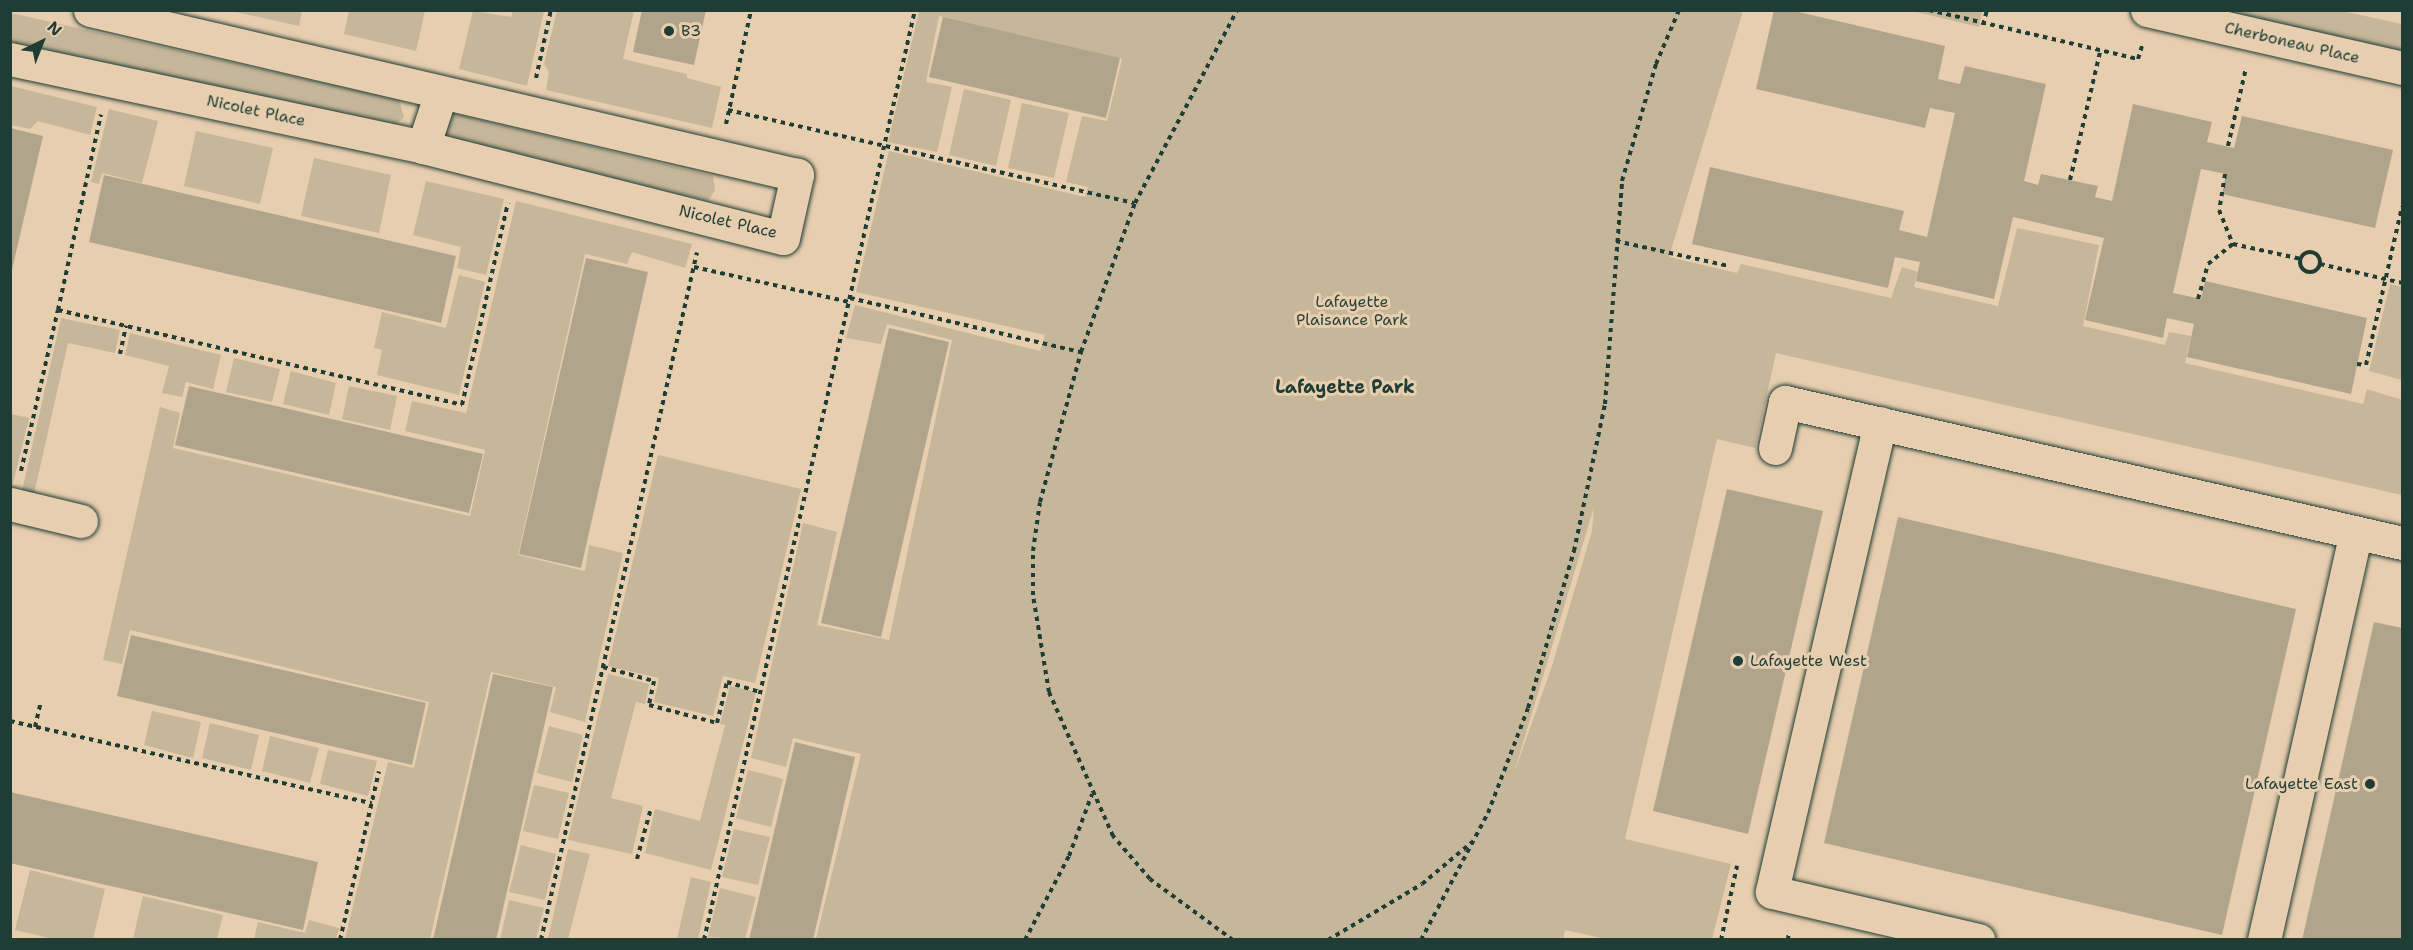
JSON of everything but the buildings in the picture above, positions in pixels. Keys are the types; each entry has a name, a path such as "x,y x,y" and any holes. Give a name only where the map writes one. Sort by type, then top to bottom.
{"street":[{"name":"Nicolet Place","path":"10,59 423,147 783,238 796,175 90,10"},
{"name":"Cherboneau Place","path":"2145,26 2403,68"},
{"path":"423,147 441,93"},
{"path":"1775,448 1785,402 2403,543"},
{"path":"1880,423 1773,892 1979,939"},
{"path":"12,504 81,521"},
{"path":"2264,939 2356,533"}],"path":[{"path":"535,83 551,10"},
{"path":"725,128 751,10"},
{"path":"704,939 915,10"},
{"path":"1233,939 1150,879 1113,836 1092,794 1049,692 1032,595 1033,551 1040,502 1081,352 1135,203 1237,10"},
{"path":"1421,939 1488,813 1528,708 1594,466 1614,328 1616,241 1631,144 1656,64 1679,10"},
{"path":"1929,10 1983,25 2138,59 2145,26"},
{"path":"1983,25 1987,10"},
{"path":"2070,180 2100,52"},
{"path":"2228,146 2249,56"},
{"path":"12,504 104,103"},
{"path":"729,111 1135,203"},
{"path":"2225,174 2219,210 2233,244"},
{"path":"58,310 462,405 510,197"},
{"path":"2357,364 2366,365 2403,207"},
{"path":"1616,241 1729,266"},
{"path":"2233,244 2301,259"},
{"path":"2198,299 2208,264 2233,244"},
{"path":"541,939 698,249"},
{"path":"2320,264 2314,252 2304,254 2301,259 2303,268 2308,272 2320,264 2403,283"},
{"path":"694,267 1081,352"},
{"path":"120,354 126,326"},
{"path":"603,667 654,681 649,705 717,723 727,682 760,692"},
{"path":"35,727 41,702"},
{"path":"10,721 372,803"},
{"path":"340,939 379,771"},
{"path":"1025,939 1069,856 1092,794"},
{"path":"637,859 651,808"},
{"path":"1328,939 1422,884 1474,839"},
{"path":"1729,939 1721,939 1737,866"},
{"path":"1186,939 1227,939"}],"green space":[{"path":"302,10 299,26 231,11"},
{"path":"349,11 425,11 416,51 344,34"},
{"path":"473,11 511,17 513,11 544,11 527,86 459,69"},
{"path":"557,11 634,11 623,59 687,74 687,78 721,87 712,128 546,90 549,72 544,64"},
{"name":"Lafayette Plaisance Park","path":"919,11 1743,11 1669,257 1737,273 1741,264 1891,298 1902,267 1918,272 1914,287 1998,306 2017,228 2099,245 2083,326 2165,345 2169,332 2191,336 2185,363 2363,404 2367,389 2402,400 2402,495 1776,353 1755,448 1717,439 1625,839 1731,864 1712,939 1606,939 1565,930 1563,940 816,939 861,754 793,738 786,767 751,758 803,523 837,532 817,625 889,640 952,340 887,324 881,344 846,338 855,305 1040,351 1045,335 856,292 889,151 1085,197 1088,187 1066,182 1082,116 1107,121 1122,59 939,16 926,82 952,87 937,152 888,142","holes":["1594,507 1592,531 1552,666 1513,776"]},
{"path":"1912,11 1982,11 1979,27"},
{"path":"2222,11 2342,11 2402,24 2402,51"},
{"path":"11,13 399,100 404,117 392,129 11,42"},
{"path":"11,86 97,107 90,135 38,121 30,129 11,125"},
{"path":"964,89 1011,100 996,166 949,155"},
{"path":"1022,103 1069,113 1054,178 1008,168"},
{"path":"109,109 158,121 142,183 102,173 99,184 91,182"},
{"path":"453,113 713,176 715,190 708,201 449,141 442,133"},
{"path":"196,131 273,148 260,204 184,186"},
{"path":"314,158 391,175 379,233 301,216"},
{"path":"426,181 504,199 486,275 457,268 461,247 413,235"},
{"path":"516,201 692,244 685,268 632,252 627,264 585,254 518,555 585,571 589,545 623,553 585,722 550,712 556,687 491,672 430,939 345,939 388,762 414,768 429,702 130,630 122,664 103,660 160,407 180,413 173,448 470,516 485,450 405,431 412,401 466,413"},
{"path":"459,275 485,282 459,395 377,375 382,350 374,348 382,312 446,328"},
{"path":"2390,284 2402,287 2402,380 2369,371"},
{"path":"61,318 120,330 115,353 68,343 34,494 22,491"},
{"path":"130,333 221,355 213,389 186,382 182,397 162,393 169,366 125,355"},
{"path":"234,358 280,369 272,402 226,392"},
{"path":"291,371 336,383 329,415 283,404"},
{"path":"349,386 397,396 390,430 342,419"},
{"path":"11,414 29,418 12,488 10,488"},
{"path":"658,455 801,489 755,683 723,676 713,716 654,702 659,678 608,666"},
{"path":"608,674 649,684 645,704 636,702 611,798 643,806 632,854 568,840"},
{"path":"730,686 756,692 711,870 645,853 655,809 700,821 725,725 720,724"},
{"path":"152,711 201,722 193,758 144,745"},
{"path":"210,723 259,735 251,770 202,758"},
{"path":"549,726 583,735 572,782 537,773"},
{"path":"270,736 319,748 310,783 262,771"},
{"path":"328,750 377,761 368,796 320,784"},
{"path":"748,770 783,779 771,827 736,818"},
{"path":"534,785 569,793 558,839 523,831"},
{"path":"734,829 770,837 758,885 722,877"},
{"path":"521,845 556,854 545,900 509,892"},
{"path":"568,849 590,854 568,939 548,939"},
{"path":"30,870 105,889 93,939 53,939 15,930"},
{"path":"691,877 711,882 698,939 677,939"},
{"path":"720,888 756,897 745,939 708,937"},
{"path":"143,896 223,915 217,939 133,939"},
{"path":"509,900 544,908 536,939 500,939"},
{"path":"309,920 339,928 336,939 254,939 258,922 305,933"}],"place":[{"name":"B3","path":"669,31"},
{"name":"Lafayette West","path":"1738,661"},
{"name":"Lafayette East","path":"2370,784"}],"district":[{"name":"Lafayette Park","path":"1345,387"}]}
